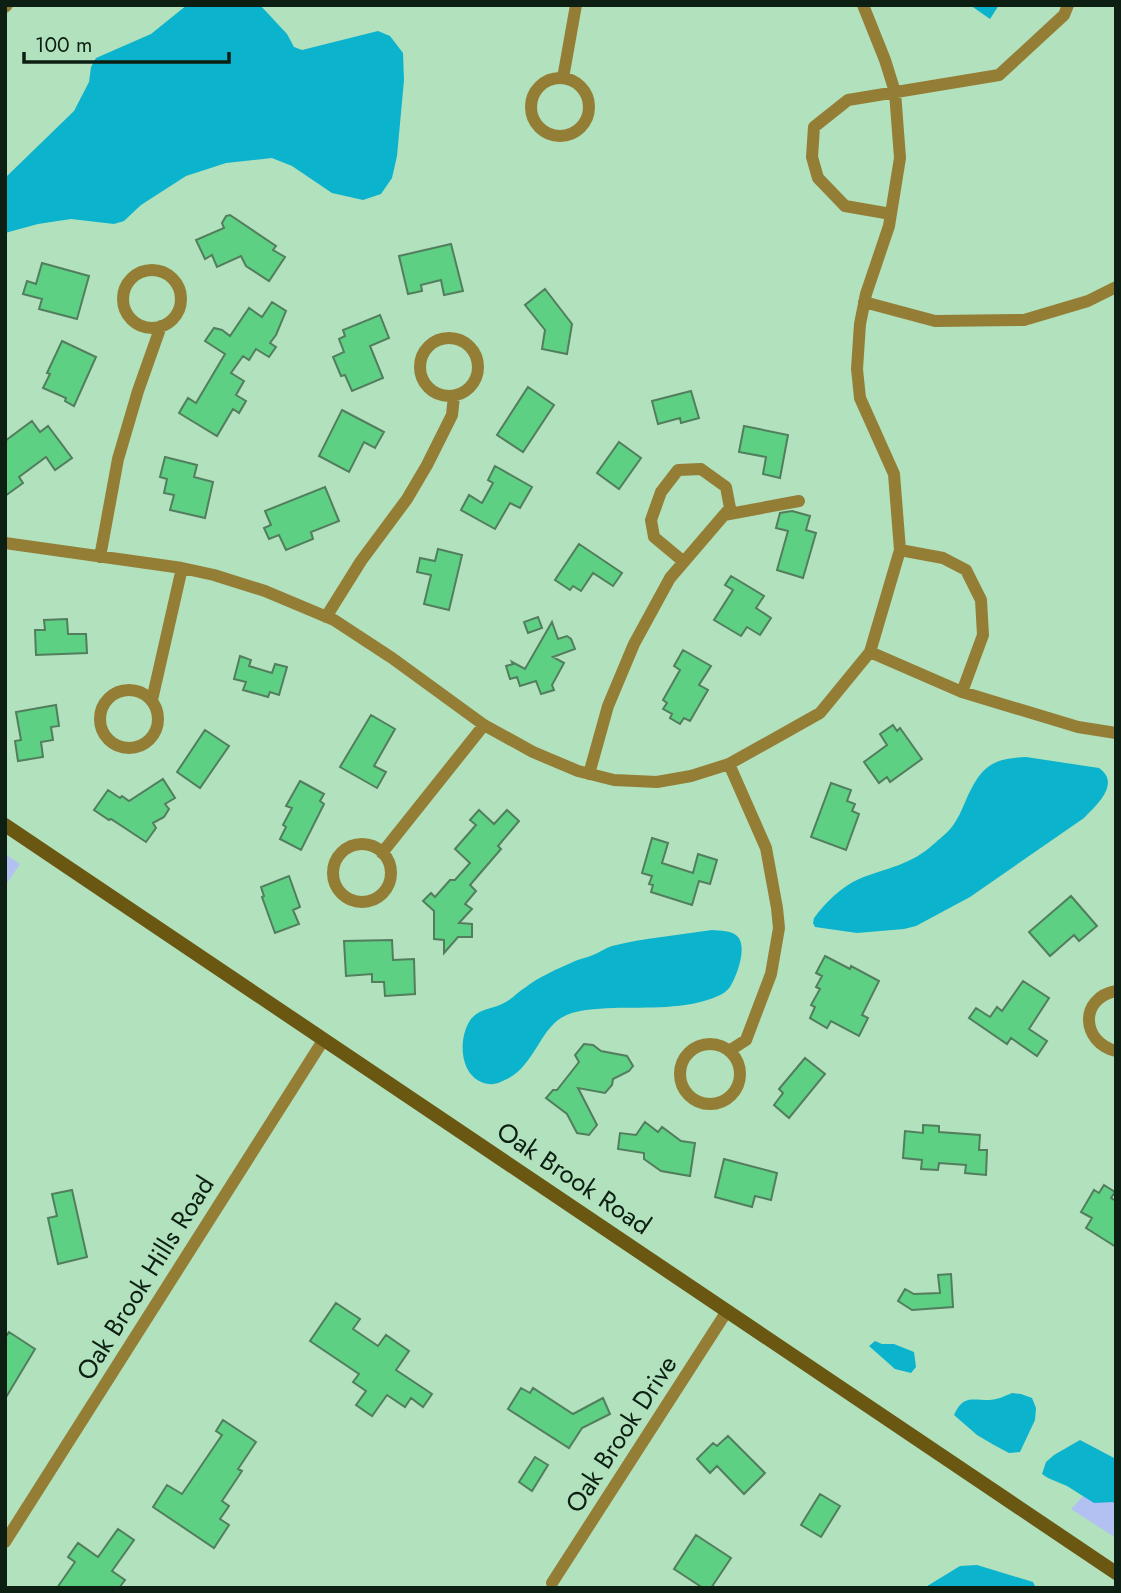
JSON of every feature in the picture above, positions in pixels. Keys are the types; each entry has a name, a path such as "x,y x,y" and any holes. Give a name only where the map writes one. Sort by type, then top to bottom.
{"main road":[{"name":"Oak Brook Road","path":"5,825 1116,1573"}],"street":[{"path":"563,78 576,5"},
{"path":"5,543 182,568 265,591 327,617 392,657 484,725 533,752 578,771 614,780 657,782 691,776 729,764 820,713 870,652 900,550 894,474 860,398 857,369 864,302 889,226 900,158 895,92 863,5"},
{"path":"891,214 845,205 818,178 812,157 814,127 848,100 999,75 1064,15 1068,5"},
{"path":"563,78 580,86 586,93 589,111 582,127 566,136 556,136 539,127 531,109 537,90 544,83 563,78"},
{"path":"100,557 118,459 138,391 161,326 169,322 179,309 180,291 176,282 160,271 141,272 127,285 124,304 127,313 142,326 161,326"},
{"path":"864,302 936,321 1024,320 1088,301 1116,287"},
{"path":"447,338 466,343 477,359 476,378 471,386 454,396 436,393 428,387 420,370 424,352 438,340 447,338"},
{"path":"327,617 361,561 407,499 427,465 452,415 454,396"},
{"path":"589,774 608,706 634,644 670,578 684,562 730,508 726,487 701,469 678,470 660,492 651,520 654,537 684,562"},
{"path":"724,515 799,500"},
{"path":"900,550 943,558 966,570 981,600 984,635 962,692"},
{"path":"152,701 145,694 126,689 108,697 100,714 100,724 109,741 117,746 134,748 149,740 155,733 159,717 152,701 182,568"},
{"path":"870,652 962,692 1077,727 1116,733"},
{"path":"382,853 484,725"},
{"path":"729,764 766,848 779,928 771,974 746,1040 729,1051"},
{"path":"356,845 366,845 382,853 390,870 386,889 370,901 351,900 343,895 337,888 333,870 335,861 341,854 356,845"},
{"path":"1116,991 1100,997 1089,1014 1091,1033 1096,1041 1116,1051"},
{"name":"Oak Brook Hills Road","path":"5,1542 324,1040"},
{"path":"705,1044 722,1046 729,1051 740,1069 740,1079 730,1097 711,1104 691,1098 681,1083 684,1058 705,1044"},
{"name":"Oak Brook Drive","path":"552,1583 727,1311"}],"shaded area":[{"path":"187,5 260,5 287,34 294,47 302,50 378,31 390,36 403,53 404,80 397,156 392,178 381,194 363,200 332,193 292,166 272,158 226,163 186,176 141,205 124,221 114,224 71,219 5,233 5,178 74,111 89,82 91,67 96,58 151,34"},
{"path":"970,5 999,5 990,19"},
{"path":"1026,757 1099,768 1108,780 1105,794 1084,818 970,897 916,926 857,933 815,927 814,918 846,886 917,857 944,835 955,823 971,789 988,767 1004,760"},
{"path":"5,854 20,864 5,886"},
{"path":"712,930 735,934 742,947 736,976 722,994 680,1006 593,1009 567,1015 554,1023 517,1072 497,1083 479,1081 466,1067 464,1037 471,1019 482,1011 507,1001 531,983 612,946"},
{"path":"875,1341 894,1344 914,1352 916,1367 911,1373 895,1369 869,1346"},
{"path":"1012,1393 1032,1398 1036,1408 1035,1420 1020,1452 1009,1453 994,1445 977,1435 954,1415 964,1401 992,1400"},
{"path":"1080,1440 1116,1459 1116,1506 1113,1502 1094,1503 1042,1474 1046,1462"},
{"path":"1116,1470 1116,1538 1071,1509 1099,1479"},
{"path":"977,1565 1033,1582 1036,1588 924,1588 960,1566"}],"building":[{"path":"230,215 276,246 273,250 285,257 269,281 246,266 241,256 217,267 212,255 205,259 196,240 224,228 222,223 226,216"},
{"path":"451,244 463,291 444,295 441,280 421,285 422,291 408,294 399,256"},
{"path":"42,263 89,276 77,319 39,309 42,299 23,294 27,281 36,284"},
{"path":"545,289 572,324 567,354 542,349 545,330 525,305"},
{"path":"272,302 286,311 270,343 276,347 269,357 256,349 249,360 243,356 231,373 244,381 236,395 246,401 239,413 233,409 217,436 179,413 188,398 196,403 225,354 205,341 214,328 230,336 249,308 262,317"},
{"path":"380,315 389,338 370,346 383,378 352,391 345,375 341,376 333,357 344,352 339,339 345,336 343,330"},
{"path":"62,341 96,357 74,406 65,401 66,398 43,388"},
{"path":"528,387 554,405 523,452 497,435"},
{"path":"691,391 699,418 681,423 680,418 658,424 652,401"},
{"path":"342,410 384,432 375,448 364,442 349,472 319,456"},
{"path":"32,421 40,432 48,426 72,458 55,470 46,457 19,477 23,483 5,496 5,441"},
{"path":"744,426 788,435 780,478 763,474 766,457 739,452"},
{"path":"619,442 641,458 619,489 597,473"},
{"path":"165,457 197,465 194,477 213,482 205,518 170,510 174,495 164,493 167,479 160,477"},
{"path":"495,466 532,487 520,508 510,503 495,529 461,510 469,495 482,503 493,483 488,480"},
{"path":"325,487 339,521 311,532 313,539 286,550 279,535 269,539 264,528 271,525 265,511"},
{"path":"792,511 810,516 806,530 816,533 803,578 777,570 788,531 776,528 780,513"},
{"path":"579,544 622,573 613,586 593,573 581,591 573,586 570,590 555,580"},
{"path":"438,549 462,555 449,610 424,604 431,575 417,572 420,558 435,561"},
{"path":"731,576 764,596 756,608 771,618 760,635 747,627 741,636 714,620 733,590 725,585"},
{"path":"538,617 542,628 528,633 524,622"},
{"path":"67,619 68,634 86,634 87,653 36,655 35,630 45,630 44,620"},
{"path":"552,622 558,639 567,636 575,649 553,657 564,663 552,685 554,690 541,694 536,681 520,686 517,677 510,679 506,666 513,664 512,662 525,669"},
{"path":"683,650 711,666 699,685 708,690 690,721 684,718 680,724 670,718 672,714 663,709 667,703 663,700 680,670 674,666"},
{"path":"240,656 251,660 249,666 272,673 275,664 287,667 279,695 270,692 268,697 243,690 246,682 234,679"},
{"path":"56,705 59,726 51,727 53,740 41,742 43,757 18,761 15,741 21,740 16,712"},
{"path":"371,715 395,729 374,766 386,772 377,788 340,767"},
{"path":"893,725 897,731 900,728 922,759 890,782 887,777 879,783 864,762 887,745 880,734"},
{"path":"205,730 229,746 200,788 177,772"},
{"path":"163,779 175,798 165,804 169,809 164,817 153,823 156,828 146,842 94,810 108,790 129,801"},
{"path":"300,781 324,794 320,801 324,804 301,850 280,839 286,827 283,825 292,808 286,806"},
{"path":"831,783 851,790 847,801 855,804 852,811 859,814 846,850 811,837"},
{"path":"479,810 494,824 507,810 519,821 498,846 501,849 470,885 476,891 465,904 472,909 459,923 472,924 472,937 458,937 444,953 444,940 434,939 434,911 423,901 431,893 435,897 470,863 455,849 476,825 470,820"},
{"path":"652,838 668,843 662,863 693,873 698,854 717,860 710,884 699,881 692,905 651,892 653,885 649,884 652,876 642,873"},
{"path":"289,876 300,907 293,910 299,924 275,933 261,887"},
{"path":"1071,896 1097,926 1079,941 1074,935 1050,956 1029,932"},
{"path":"392,940 393,960 414,959 415,994 385,996 384,982 372,982 372,974 346,976 344,941"},
{"path":"825,956 879,981 862,1015 868,1018 859,1036 831,1021 827,1028 810,1018 815,1007 811,1005 820,989 816,987 822,976 816,973"},
{"path":"1023,981 1049,998 1029,1029 1047,1041 1037,1056 1011,1038 1007,1044 969,1018 976,1008 990,1017 997,1007 1002,1011"},
{"path":"584,1044 593,1045 601,1051 627,1056 633,1066 613,1079 612,1085 605,1093 578,1088 597,1125 589,1135 577,1133 567,1114 546,1098 553,1090 557,1090 579,1062 575,1055"},
{"path":"805,1058 825,1074 789,1118 774,1105 783,1093 779,1089"},
{"path":"645,1122 658,1132 662,1127 681,1141 695,1143 690,1176 661,1171 644,1159 644,1153 618,1149 620,1133 636,1135"},
{"path":"923,1125 939,1126 939,1132 980,1135 979,1150 987,1150 986,1175 965,1173 966,1165 939,1163 938,1170 921,1169 922,1160 903,1158 905,1131 923,1133"},
{"path":"724,1159 777,1173 771,1200 755,1196 752,1207 715,1197"},
{"path":"1104,1185 1115,1192 1111,1198 1116,1201 1116,1247 1086,1228 1092,1218 1081,1212 1094,1190 1099,1193"},
{"path":"72,1190 87,1257 58,1264 48,1218 57,1216 52,1194"},
{"path":"951,1274 953,1307 912,1310 898,1301 905,1289 914,1294 940,1293 938,1275"},
{"path":"336,1303 360,1319 353,1329 378,1346 386,1335 409,1351 396,1370 432,1394 423,1407 411,1398 405,1407 387,1395 372,1416 356,1405 366,1391 353,1382 359,1374 310,1341"},
{"path":"9,1332 35,1349 5,1399 5,1338"},
{"path":"521,1388 530,1393 533,1388 573,1414 603,1398 610,1414 582,1428 569,1448 508,1409"},
{"path":"223,1420 256,1442 238,1469 242,1471 222,1501 229,1506 220,1519 229,1525 214,1548 153,1507 167,1485 182,1494 222,1435 216,1431"},
{"path":"728,1436 765,1473 744,1494 717,1466 710,1473 697,1459 713,1443 717,1446"},
{"path":"535,1457 548,1465 532,1491 519,1482"},
{"path":"820,1494 840,1506 821,1537 801,1525"},
{"path":"118,1529 134,1540 112,1571 125,1580 119,1588 57,1588 75,1562 68,1557 78,1543 98,1557"},
{"path":"696,1535 731,1558 711,1588 703,1588 674,1569"}]}
